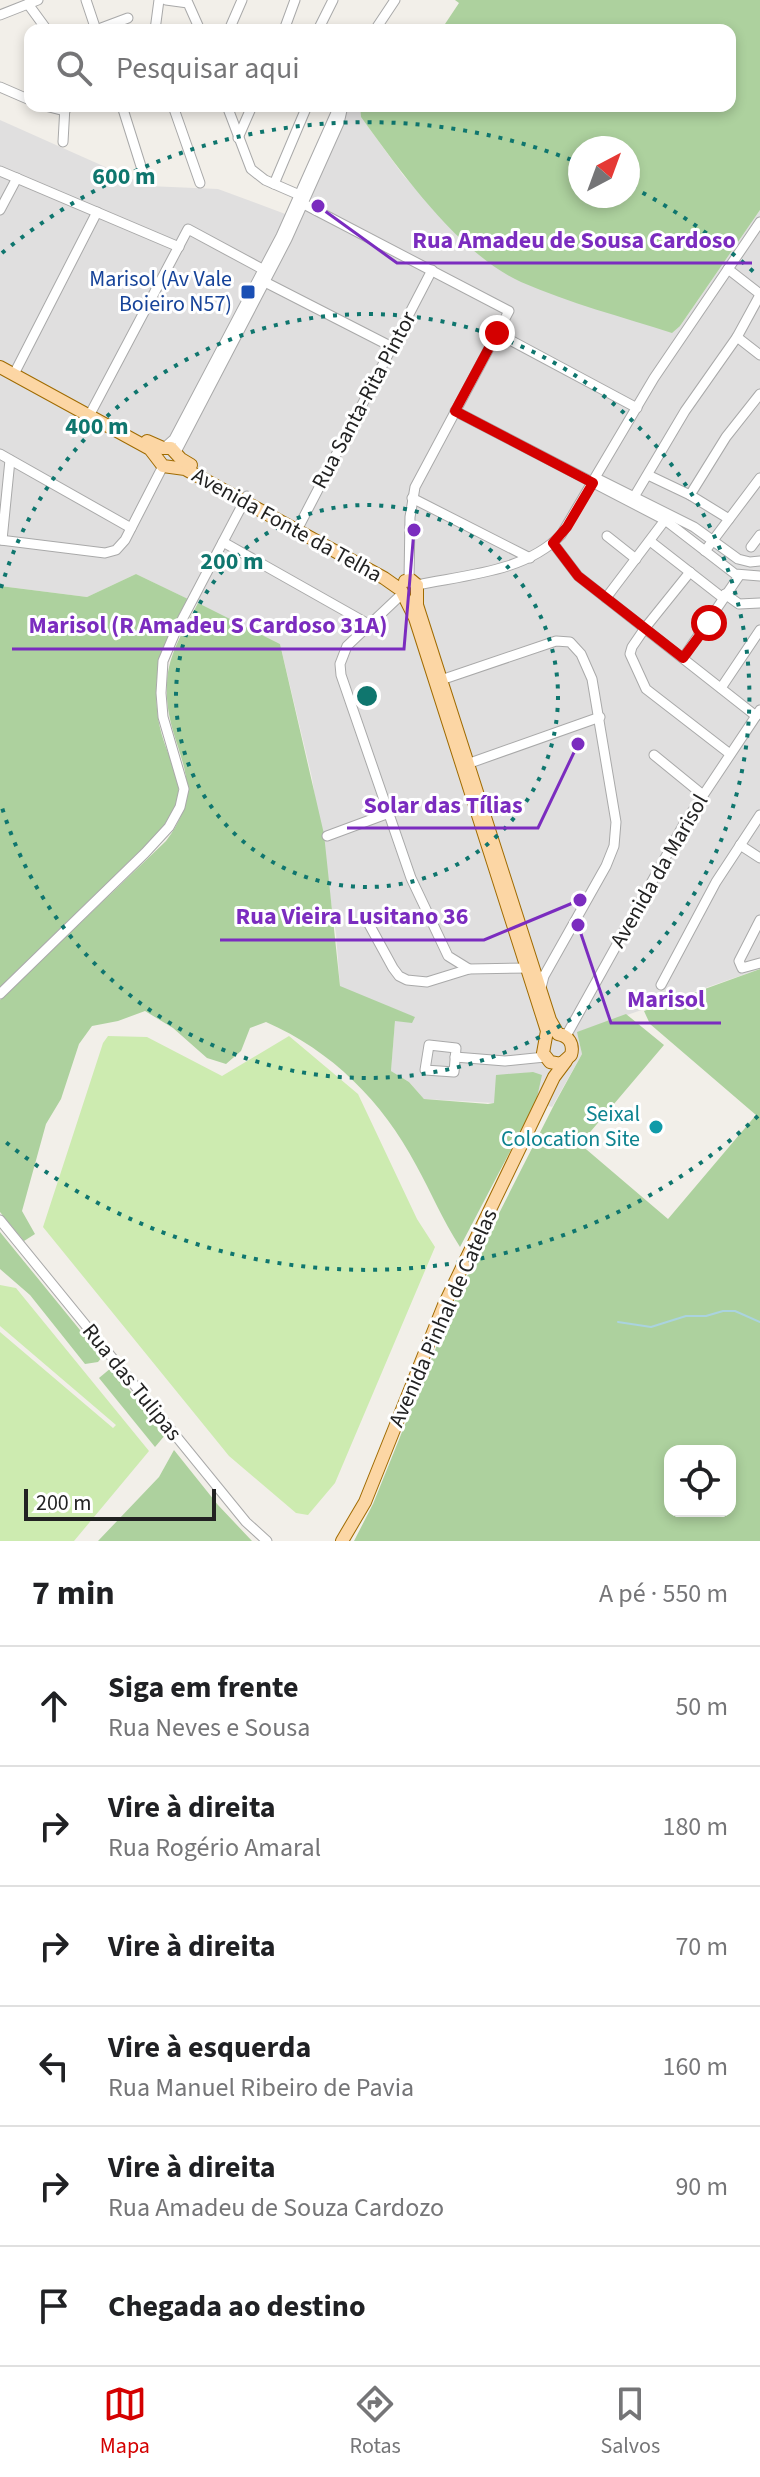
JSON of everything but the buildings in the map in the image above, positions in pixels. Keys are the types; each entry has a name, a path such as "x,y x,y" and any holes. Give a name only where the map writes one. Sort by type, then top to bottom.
{"main road":[{"name":"Avenida Fonte da Telha","path":"0,360 15,372 168,456 185,469 408,588"},
{"name":"Avenida Fonte da Telha","path":"0,367 15,372"},
{"path":"408,588 415,618 470,763 547,1031 572,1047 566,1061 555,1064 545,1058"},
{"path":"439,681 530,968 541,988 556,1037"},
{"path":"545,1100 545,1058 542,1048 556,1037"},
{"name":"Avenida Pinhal de Catelas","path":"342,1539 365,1502 444,1305 554,1077 566,1061"}],"street":[{"path":"86,0 94,24"},
{"path":"156,24 159,0"},
{"path":"166,0 190,1 198,24"},
{"path":"232,24 242,0"},
{"path":"286,24 295,0"},
{"path":"321,24 333,0"},
{"path":"379,24 395,0"},
{"path":"0,15 33,2 44,24"},
{"path":"112,24 128,18"},
{"path":"0,87 24,97"},
{"path":"63,142 65,112"},
{"path":"124,112 145,179"},
{"path":"175,112 200,183"},
{"path":"229,112 251,169 259,177 509,311 412,498 408,588"},
{"path":"238,138 249,112"},
{"path":"274,184 304,112"},
{"path":"10,460 1,540 105,553 121,546 264,276 302,200 339,112"},
{"path":"0,171 179,247"},
{"path":"0,210 17,178"},
{"path":"15,372 97,212"},
{"path":"469,969 448,956 411,878 341,675 342,654 408,588 514,564 553,543 567,527 654,378 760,222"},
{"path":"90,413 188,229 264,276 392,347"},
{"path":"634,497 685,411 737,337 760,295 728,269"},
{"name":"Rua Santa-Rita Pintor","path":"298,528 432,270"},
{"path":"497,333 637,408"},
{"path":"737,337 760,355"},
{"path":"690,495 726,437 760,394"},
{"path":"455,411 665,520 739,576 760,576"},
{"path":"0,454 131,528"},
{"path":"648,475 690,495 729,519"},
{"path":"705,551 760,478"},
{"path":"594,481 634,497 713,540 744,561 760,561"},
{"path":"412,498 530,558"},
{"path":"0,994 145,853 169,827 180,807 184,789 163,717 163,661 246,499"},
{"path":"606,598 665,520"},
{"path":"751,547 760,535"},
{"path":"607,537 636,559"},
{"path":"650,541 724,596 739,604 760,603"},
{"path":"223,542 370,625"},
{"path":"553,543 574,573 721,688 758,713"},
{"path":"690,572 630,652 644,687 730,754"},
{"path":"683,658 739,576"},
{"path":"721,688 760,630"},
{"path":"439,681 556,641 570,642 581,654 592,679 615,812 614,846 606,866 550,965 541,988"},
{"name":"Avenida da Marisol","path":"556,1037 703,795 758,713"},
{"path":"470,763 600,717"},
{"path":"654,755 703,795"},
{"path":"327,836 389,813"},
{"path":"661,985 716,882 760,815"},
{"path":"740,845 760,858"},
{"path":"364,915 399,976 415,982 469,969 550,965"},
{"path":"760,920 740,957 742,968 760,963"},
{"path":"443,976 448,956"},
{"path":"455,1057 505,1061 545,1058"},
{"name":"Rua das Tulipas","path":"0,1220 246,1522 267,1541"}],"shaded area":[{"path":"332,112 361,112 361,117 403,175 472,250 680,326 760,210 760,969 578,1032 582,1054 552,1107 536,1102 533,1072 517,1074 494,1103 424,1099 409,1082 391,1071 395,1020 414,1017 340,987 336,934 312,778 280,644 136,574 87,597 0,586 0,120 148,186 218,189 288,215"}],"green space":[{"path":"455,0 760,0 760,210 680,326 672,333 558,297 498,269 453,232 432,209 361,117 361,112 736,112 736,24 445,24 459,3"},
{"path":"136,574 188,599 167,638 159,664 156,693 160,730 176,776 176,804 151,840 0,987 0,586 87,597"},
{"path":"198,603 280,644 324,834 340,986 415,1017 412,1023 395,1021 391,1071 409,1082 424,1099 488,1104 494,1103 496,1075 533,1072 542,1075 536,1102 460,1247 388,1120 334,1063 266,1022 250,1028 241,1051 226,1064 207,1058 173,1028 145,1011 92,1026 79,1044 61,1099 46,1124 22,1211 35,1234 24,1241 0,1212 0,1000 166,841 180,819 186,799 186,781 172,727 167,683 174,652"},
{"path":"760,969 760,1541 354,1541 373,1504 456,1298 582,1054 577,1032 626,1014 664,1045 580,1144 668,1219 756,1115 650,1024 644,1011"},
{"path":"108,1036 147,1037 222,1076 289,1036 358,1094 417,1219 435,1247 335,1483 308,1515 296,1513 229,1456 43,1227 103,1043"},
{"path":"0,1232 102,1357 98,1362 85,1364 30,1295 0,1269"},
{"path":"0,1285 16,1288 149,1451 74,1541 0,1541 0,1332 113,1428 116,1425 0,1326"},
{"path":"111,1368 166,1434 155,1447 99,1378"},
{"path":"174,1450 252,1541 98,1541 159,1477"}],"waterway":[{"path":"618,1322 651,1327 686,1316 706,1316 723,1311 735,1311 760,1322"}],"place":[{"name":"Rua Amadeu de Sousa Cardoso","path":"318,206"},
{"name":"Marisol (Av Vale Boieiro N57)","path":"248,292"},
{"name":"Marisol (R Amadeu S Cardoso 31A)","path":"414,530"},
{"name":"Solar das Tílias","path":"578,744"},
{"name":"Rua Vieira Lusitano 36","path":"580,900"},
{"name":"Marisol","path":"578,925"},
{"name":"Seixal Colocation Site","path":"656,1127"}],"route":[{"path":"497,333 455,411 593,483 567,527 553,543 578,576 683,658 709,623"}]}
